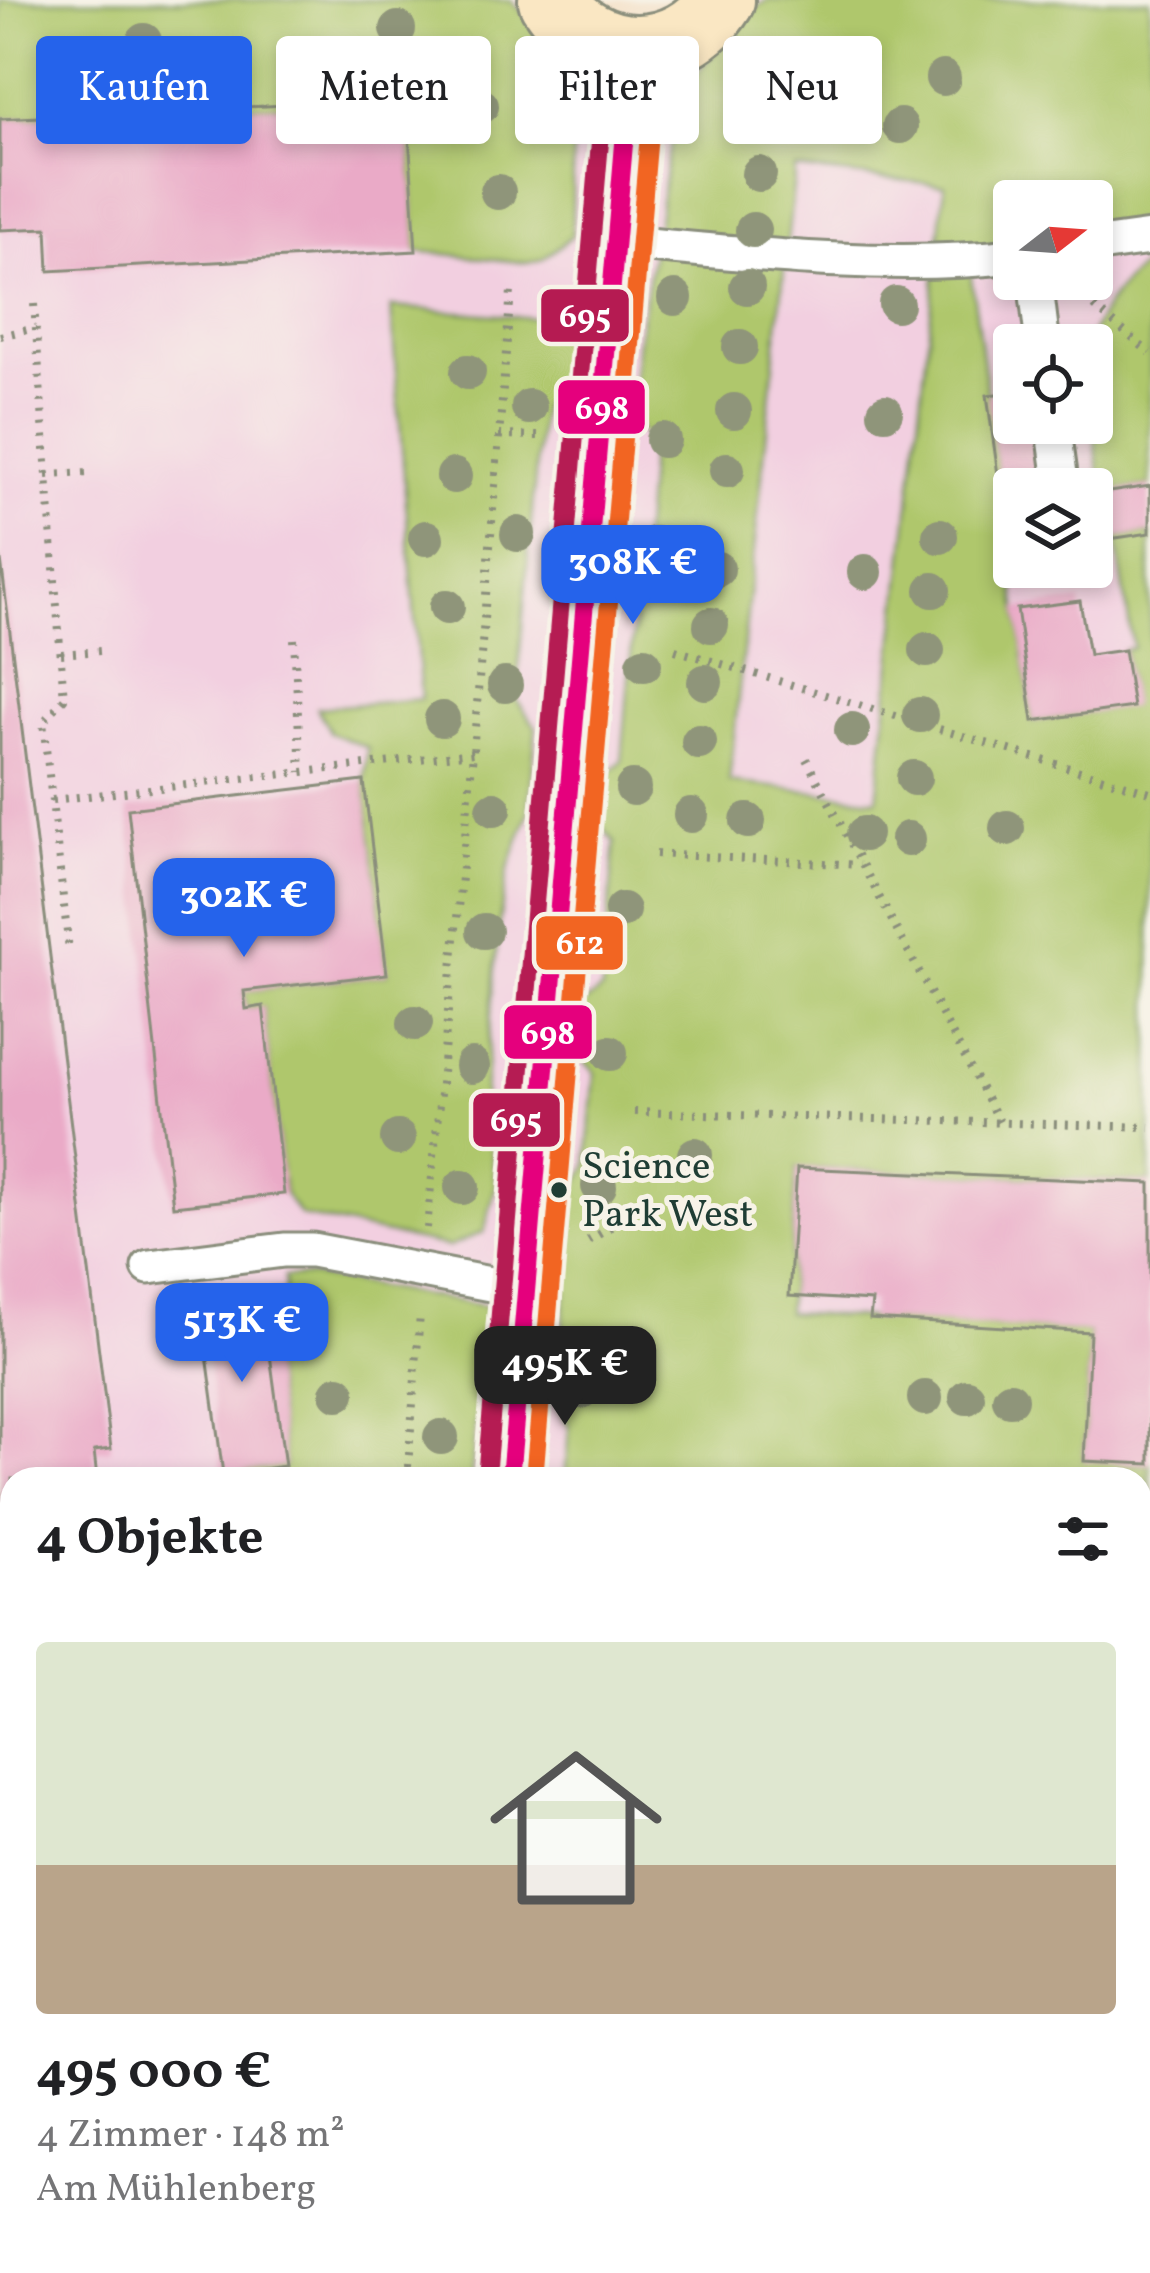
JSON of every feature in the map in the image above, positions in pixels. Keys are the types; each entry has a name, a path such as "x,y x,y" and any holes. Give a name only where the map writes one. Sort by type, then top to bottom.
{"street":[{"path":"552,0 588,36"},
{"path":"687,36 721,0"},
{"path":"511,1467 624,144"}],"lane":[{"path":"1113,243 1150,238"},
{"path":"616,242 862,260 993,258"},
{"path":"149,1267 312,1250 527,1291"}],"path":[{"path":"408,1467 511,291"},
{"path":"1086,300 1150,353"},
{"path":"34,304 64,699 44,722 69,950"},
{"path":"0,336 36,328"},
{"path":"46,475 90,473"},
{"path":"294,639 301,772"},
{"path":"675,650 1150,792"},
{"path":"61,654 100,651"},
{"path":"52,800 473,753"},
{"path":"806,758 999,1123"},
{"path":"656,854 861,865"},
{"path":"634,1112 1150,1127"}],"shaded area":[{"path":"0,0 552,0 575,28 721,0 1150,0 1150,1467 0,1467"}],"green space":[{"path":"0,0 511,0 540,36 515,36 515,144 573,144 572,236 543,259 528,263 416,251 410,144 491,144 491,36 276,36 276,105 252,107 252,36 36,36 36,117 0,119"},
{"path":"769,0 1150,0 1150,238 1113,243 1113,180 993,180 993,259 969,262 998,468 993,468 993,588 1014,588 1033,721 1132,706 1124,650 1133,648 1116,538 1150,533 1150,1183 797,1168 787,1313 1090,1332 1084,1460 1150,1467 566,1467 569,1426 556,1405 575,1188 587,1167 595,1072 573,1050 577,1009 602,990 615,842 594,818 597,783 622,761 634,620 614,594 618,559 642,542 650,442 630,416 671,144 699,144 699,70 723,43 723,144 882,144 882,36 730,36 757,6","holes":["795,169 945,185 877,799 729,782"]},
{"path":"1150,260 1150,486 1113,491 1113,468 1099,468 1095,444 1113,444 1113,324 1096,324 1130,278"},
{"path":"391,307 549,319 570,330 565,383 541,407 516,699 536,727 529,812 508,870 499,923 484,1094 496,1185 484,1232 449,1247 301,1216 284,1194 263,1007 246,1009 244,991 387,974 364,781 368,748 331,733 317,708 421,699"},
{"path":"312,1276 486,1306 472,1467 277,1467 285,1466 262,1295 285,1291 284,1277"}],"building":[{"path":"276,105 276,144 410,144 416,251 49,271 47,228 0,230 0,119 36,117 36,144 252,144 252,107"},
{"path":"993,394 993,438 987,395"},
{"path":"994,444 1043,444 1046,468 997,468"},
{"path":"1150,486 1150,533 1113,538 1113,491"},
{"path":"0,552 111,1449 94,1451 96,1467 0,1467"},
{"path":"1080,601 1089,655 1124,650 1133,707 1033,721 1017,609"},
{"path":"364,781 387,974 244,991 246,1009 263,1006 284,1194 173,1206 128,809"},
{"path":"797,1168 1150,1183 1150,1464 1084,1461 1090,1332 870,1319 872,1301 789,1296"},
{"path":"262,1295 285,1466 222,1467 200,1303"}],"transit line":[{"name":"695","path":"487,1467 600,144"},
{"name":"698","path":"511,1467 624,144"},
{"name":"612","path":"535,1467 648,144"}],"place":[{"name":"Science Park West","path":"559,1190"}]}
